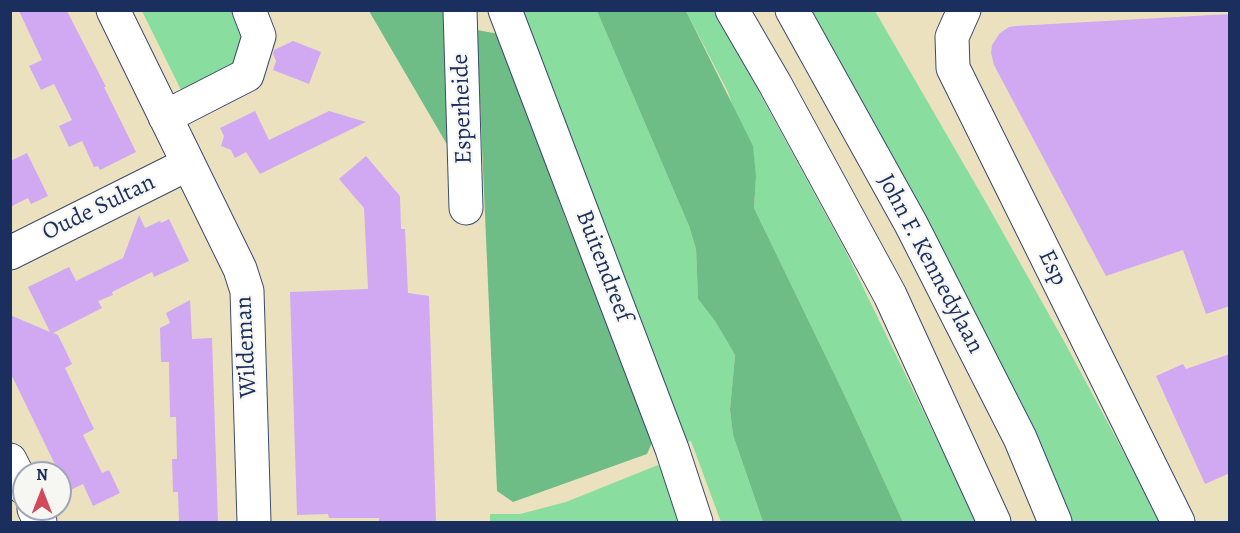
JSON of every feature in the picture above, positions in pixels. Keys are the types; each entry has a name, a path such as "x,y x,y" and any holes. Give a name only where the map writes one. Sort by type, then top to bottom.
{"main road":[{"name":"Wildeman","path":"113,10 240,269 246,291 254,522"},
{"path":"165,117 247,75 260,36 249,10"},
{"name":"Esperheide","path":"460,10 466,208"},
{"name":"Buitendreef","path":"505,10 672,449 696,522"},
{"name":"John F. Kennedylaan","path":"732,10 890,295 994,522"},
{"name":"John F. Kennedylaan","path":"792,10 921,244 1020,438 1055,522"},
{"name":"Esp","path":"964,10 952,37 953,68 1178,522"},
{"name":"Oude Sultan","path":"10,253 188,164"}],"green space":[{"path":"142,11 235,11 242,25 243,54 229,74 183,94"},
{"path":"369,11 448,11 452,153"},
{"path":"509,11 597,11 689,226 696,249 698,299 715,321 735,355 730,410 733,435 763,522 721,522 691,441 675,445"},
{"path":"597,11 686,11 753,146 756,177 754,208 903,522 763,522 733,435 730,410 735,355 715,321 698,299 696,249 689,226"},
{"path":"686,11 715,11 845,250 977,522 903,522 754,208 756,177 728,92"},
{"path":"811,11 875,11 1065,343 1161,522 1069,522 938,247"},
{"path":"477,30 499,34 566,220 622,352 654,438 647,454 513,502 497,491"},
{"path":"658,465 671,483 684,522 490,522 490,514 520,514 566,502"}],"building":[{"path":"19,11 67,11 136,152 100,170 98,166 94,167 82,141 69,147 59,126 72,120 54,84 41,90 29,66 42,60"},
{"path":"1230,14 1230,306 1206,314 1183,250 1106,276 994,65 991,53 992,45 1000,33 1009,27"},
{"path":"293,41 321,52 309,84 273,70 276,61 274,50"},
{"path":"255,111 269,140 329,111 366,122 260,174 246,152 235,158 231,150 221,146 224,136 220,128"},
{"path":"27,153 48,196 31,204 28,198 10,207 10,161"},
{"path":"366,156 400,196 401,229 405,229 408,293 429,296 436,522 379,522 379,518 329,518 328,514 297,515 290,292 368,289 364,208 339,179"},
{"path":"139,215 145,228 169,219 189,261 154,277 152,272 112,292 113,295 98,301 102,308 53,333 58,335 72,364 65,368 94,429 83,435 102,473 109,470 120,493 93,506 83,484 72,489 72,461 53,461 10,372 10,315 50,332 28,287 69,267 76,281 123,258"},
{"path":"190,300 192,339 212,338 218,522 179,522 178,492 173,492 172,459 177,459 176,417 170,417 169,362 161,362 160,328 170,323 166,313"},
{"path":"1230,354 1230,473 1205,484 1156,376 1183,364 1186,369"}]}
